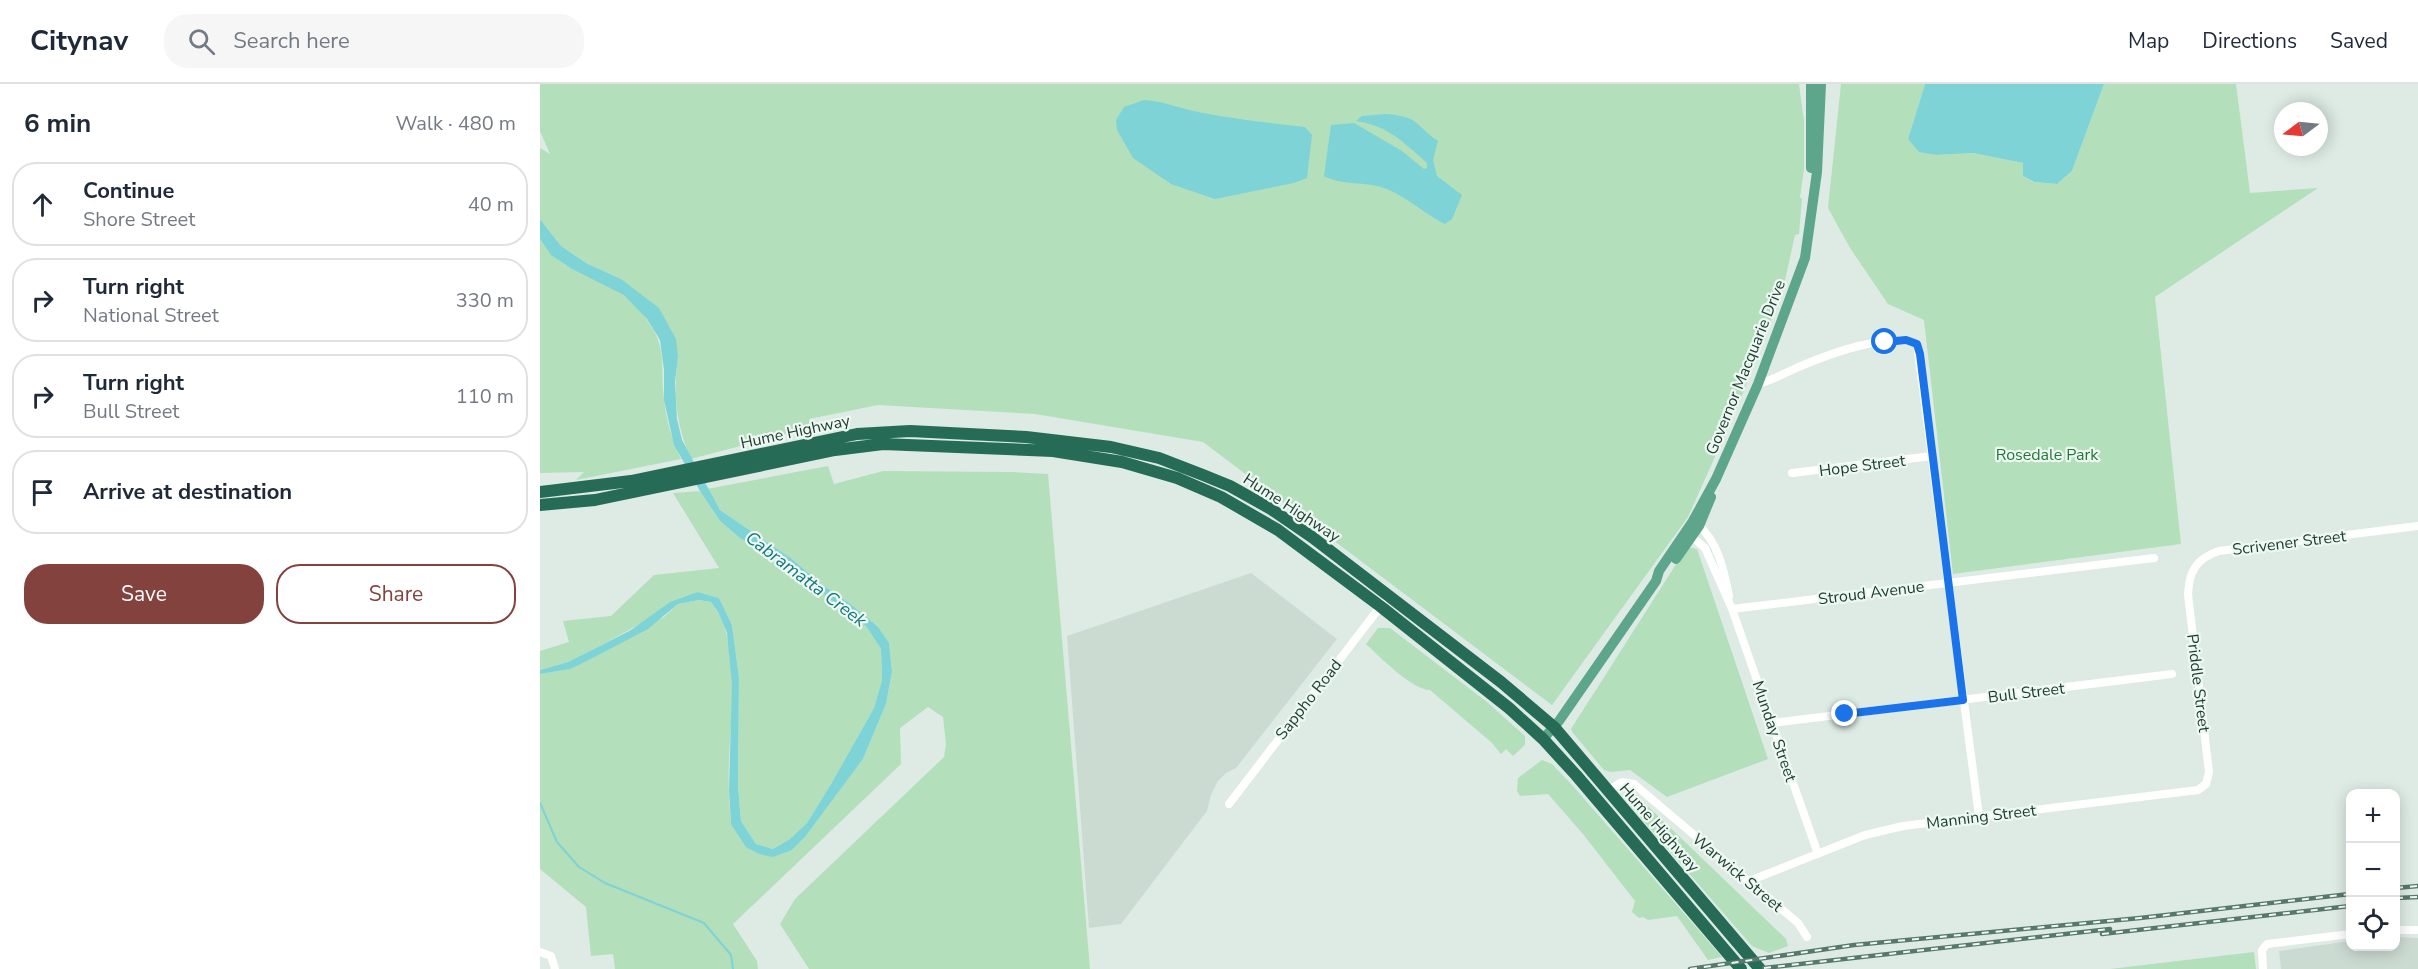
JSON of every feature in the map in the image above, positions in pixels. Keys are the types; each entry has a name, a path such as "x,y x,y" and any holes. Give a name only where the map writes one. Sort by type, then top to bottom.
{"highway":[{"name":"Hume Highway","path":"1026,443 1153,470 1199,486 1278,530 1380,606 1509,708 1543,739 1741,969"},
{"name":"Hume Highway","path":"540,506 595,500 669,479 724,467 883,444 1026,443 1112,447 1159,458 1230,486 1290,521 1501,682 1554,727 1760,969"},
{"name":"Hume Highway","path":"540,492 669,479"}],"main road":[{"name":"Governor Macquarie Drive","path":"1801,266 1810,188 1811,84"},
{"name":"Governor Macquarie Drive","path":"1543,739 1554,727 1656,581 1659,571 1696,523 1758,384 1805,258 1815,195 1821,84"}],"street":[{"path":"1758,384 1836,352 1906,340 1917,344 1979,816"},
{"name":"Hope Street","path":"1792,473 1932,456"},
{"name":"Munday Street","path":"1696,523 1706,532 1714,545 1726,579 1732,609"},
{"name":"Scrivener Street","path":"2188,594 2190,574 2196,564 2202,558 2219,550 2418,526"},
{"name":"Munday Street","path":"1689,534 1706,548 1732,609 1818,854"},
{"name":"Stroud Avenue","path":"1732,609 2154,558"},
{"name":"Priddle Street","path":"2188,594 2209,772"},
{"name":"Sappho Road","path":"1229,804 1388,595"},
{"name":"Bull Street","path":"1772,723 2172,674"},
{"name":"Manning Street","path":"1749,881 1882,830 1979,816 2193,791 2202,788 2209,772"},
{"name":"Warwick Street","path":"1607,792 1622,782 1634,784 1798,923 1807,937"},
{"path":"2400,930 2418,930"},
{"path":"2263,969 2262,954 2267,944 2346,934"},
{"path":"540,952 551,956 555,969"}],"shaded area":[{"path":"1251,573 1337,639 1236,768 1226,773 1218,781 1207,811 1121,924 1089,928 1067,636"},
{"path":"2400,937 2418,938 2418,969 2281,969 2279,951 2346,942 2346,951 2400,951"}],"green space":[{"path":"540,84 1799,84 1804,121 1804,169 1800,197 1802,199 1799,234 1795,235 1783,289 1739,403 1688,517 1552,705 1203,442 1035,414 878,405 809,419 812,427 691,459 682,434 677,409 678,357 621,279 586,263 561,246 540,219 540,148 550,154 540,131"},
{"name":"Rosedale Park","path":"1841,84 1925,84 1908,139 1937,155 1973,153 2023,163 2023,176 2033,182 2057,184 2072,171 2104,84 2236,84 2250,193 2318,188 2155,297 2181,544 1953,574 1924,320 1888,304 1850,248 1828,208"},
{"path":"540,239 567,266 610,286 625,296 639,309 654,330 661,349 668,422 681,459 576,480 584,472 540,473"},
{"path":"828,466 834,484 883,471 1048,474 1090,969 809,969 780,924 795,899 944,757 946,744 943,717 928,707 900,728 901,764 733,924 757,961 758,969 615,969 613,954 591,956 586,907 540,869 540,674 569,669 581,664 664,617 678,604 699,600 711,602 721,618 731,657 729,800 731,824 759,854 792,850 805,837 863,759 886,704 892,672 889,643 849,603 821,584 792,559 720,510 707,489"},
{"path":"700,491 720,521 740,538 781,562 866,626 881,649 882,680 874,708 807,823 790,839 773,849 756,844 741,821 738,786 739,678 732,625 719,598 698,592 568,662 540,670 540,651 569,642 563,621 611,616 654,575 719,568 673,493"},
{"path":"1687,547 1697,549 1768,759 1667,797 1630,770 1611,772 1604,770 1571,729"},
{"path":"1378,628 1390,628 1487,702 1525,736 1525,745 1513,756 1506,749 1501,754 1491,742 1430,690 1414,685 1396,672 1366,644"},
{"path":"1542,760 1552,764 1573,786 1722,957 1708,960 1677,916 1648,920 1643,917 1639,918 1632,912 1635,901 1583,834 1548,794 1520,796 1517,791 1518,778"},
{"path":"1632,791 1786,939 1788,946 1769,953 1752,946 1628,803 1626,795"},
{"path":"2254,952 2256,969 2110,969"}],"water":[{"path":"1925,84 2104,84 2072,171 2057,184 2034,182 2023,176 2023,163 1973,153 1937,155 1919,152 1908,139"},
{"path":"1144,100 1252,121 1305,127 1312,135 1307,178 1294,183 1215,199 1171,184 1133,158 1117,130 1116,120 1124,107"},
{"path":"1386,114 1411,119 1438,141 1433,160 1437,176 1462,195 1452,219 1445,224 1384,188 1338,181 1324,176 1331,125 1354,123 1402,151 1424,169 1427,168 1427,163 1395,136 1368,123 1356,121 1362,116"},
{"path":"540,219 561,246 586,263 621,279 659,308 676,339 677,419 682,440 720,510 792,559 821,584 849,603 878,627 889,643 892,672 886,704 863,759 805,837 792,850 773,857 759,854 746,847 731,824 729,790 732,684 727,633 711,602 699,600 678,604 648,629 581,664 570,669 540,674 540,670 568,662 631,630 670,602 698,592 719,598 732,625 739,678 738,786 741,821 756,844 773,849 790,839 807,823 874,708 882,680 881,649 866,626 781,562 740,538 720,521 674,445 664,400 664,370 660,340 647,319 624,295 572,269 551,255 540,239"}],"waterway":[{"name":"Cabramatta Creek","path":"540,803 557,842 579,867 605,883 704,923 731,955 733,969"}],"railway":[{"path":"2400,888 2418,886"},
{"path":"1690,969 1854,945 2140,918 2346,894"},
{"path":"2400,898 2418,897"},
{"path":"2102,934 2346,906"},
{"path":"1764,968 2110,929"}],"route":[{"path":"1845,714 1963,700 1920,354 1917,344 1906,340 1885,342"}]}
